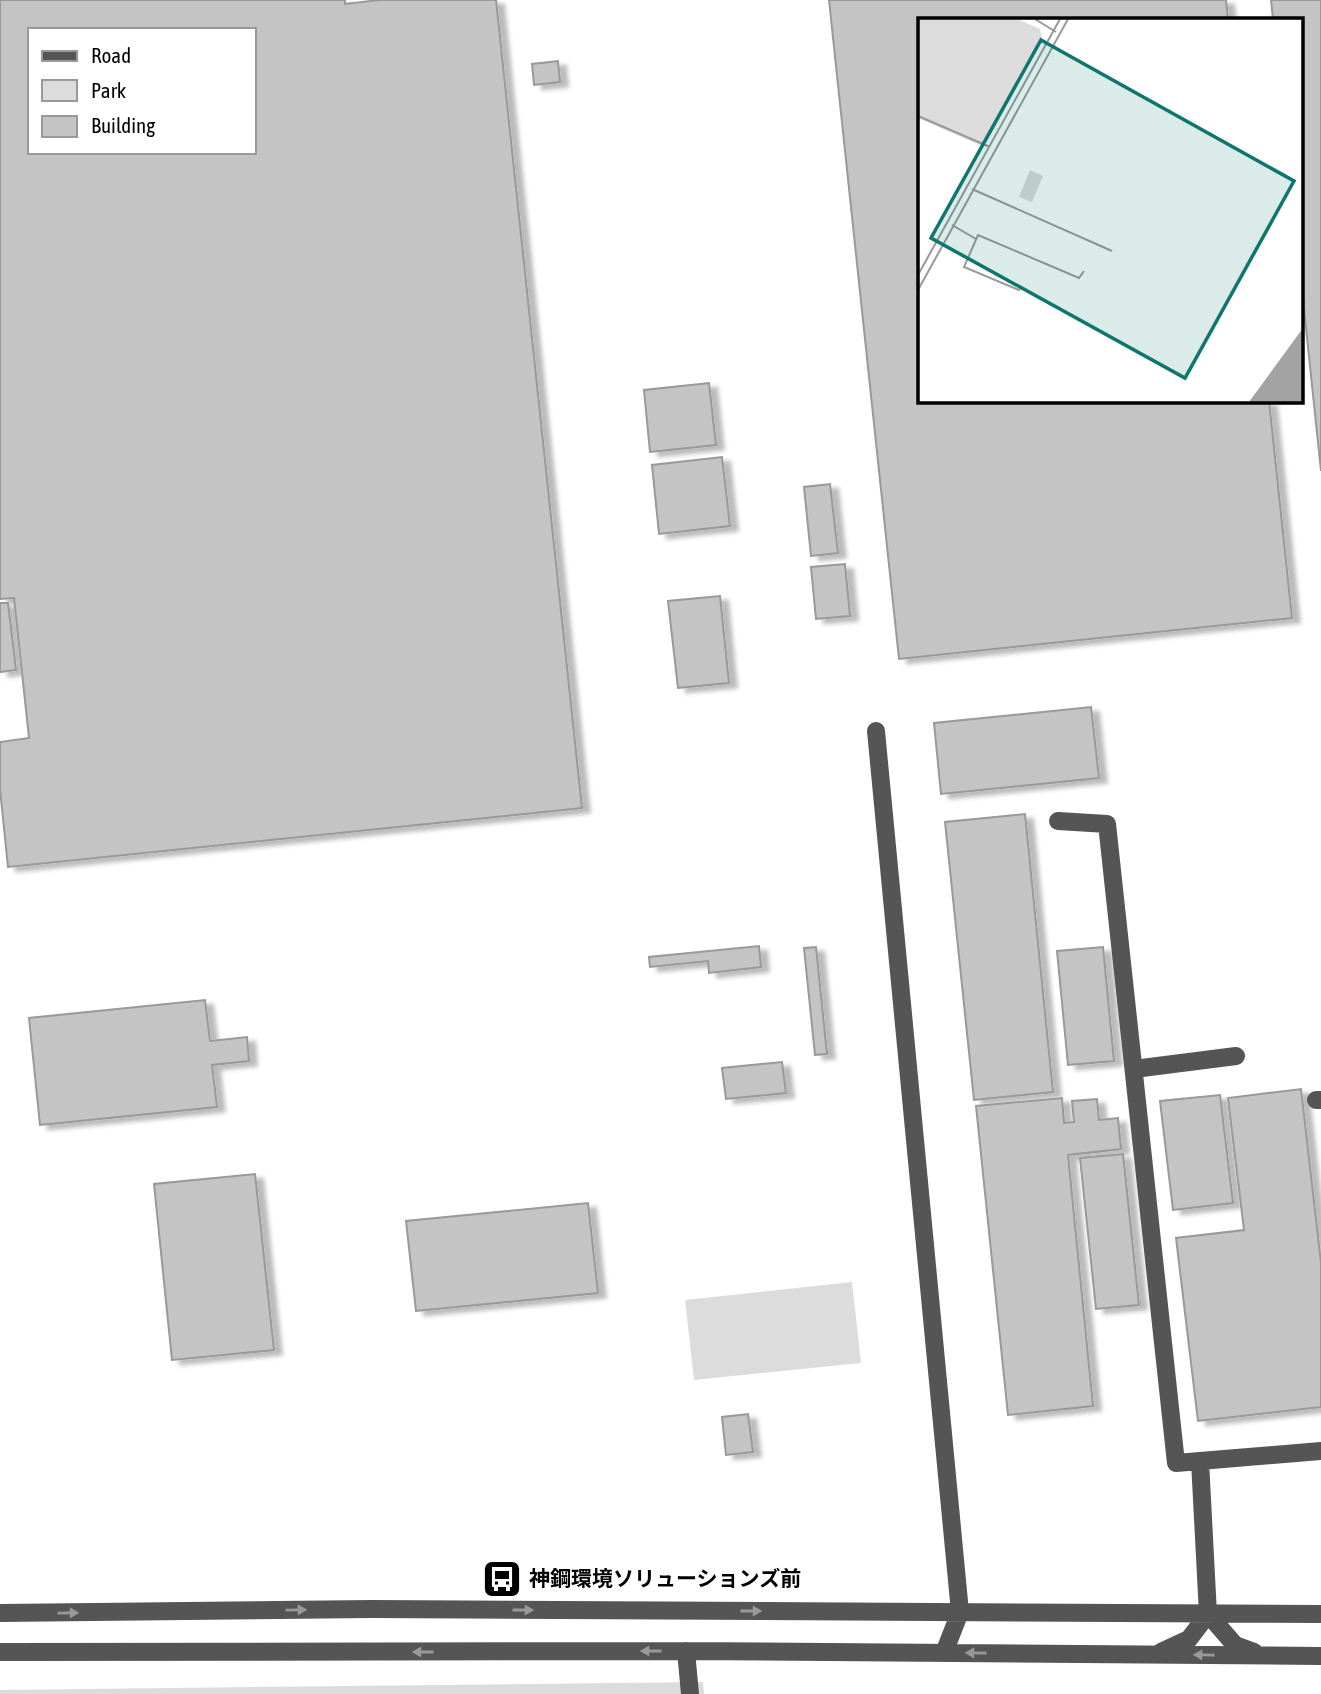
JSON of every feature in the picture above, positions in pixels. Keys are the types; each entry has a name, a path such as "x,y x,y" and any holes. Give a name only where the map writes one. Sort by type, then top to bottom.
{"street":[{"path":"876,731 960,1612 944,1653"},
{"path":"1058,821 1107,824 1177,1463 1321,1451"},
{"path":"1134,1069 1236,1056"},
{"path":"1200,1461 1208,1614 1235,1645 1264,1656"},
{"path":"0,1613 372,1609 1321,1614"},
{"path":"1154,1654 1189,1639 1208,1614"},
{"path":"686,1651 690,1694"},
{"path":"0,1652 686,1651 1321,1656"}],"green space":[{"path":"852,1282 861,1363 694,1380 685,1300"},
{"path":"703,1682 704,1694 0,1694 0,1690"}],"building":[{"path":"0,0 345,0 345,4 379,0 496,0 582,808 8,867 0,789 0,742 29,738 14,598 0,599"},
{"path":"829,0 1226,0 1228,18 918,18 918,402 1269,402 1292,618 899,659"},
{"path":"1271,0 1321,0 1321,471 1304,309 1304,18 1273,18"},
{"path":"558,61 560,82 534,85 532,64"},
{"path":"709,383 716,445 650,452 644,390"},
{"path":"722,457 730,526 659,534 652,465"},
{"path":"830,484 838,553 811,556 804,487"},
{"path":"845,564 850,616 816,619 811,567"},
{"path":"720,596 729,683 678,688 668,601"},
{"path":"0,603 8,603 16,670 0,672"},
{"path":"1091,707 1099,778 941,794 934,723"},
{"path":"1025,814 1053,1092 974,1100 945,822"},
{"path":"759,946 761,967 709,973 708,961 650,967 649,957"},
{"path":"816,947 827,1054 815,1055 804,948"},
{"path":"1103,947 1114,1061 1068,1065 1057,951"},
{"path":"205,1000 210,1041 247,1037 249,1061 212,1065 217,1107 40,1125 29,1018"},
{"path":"782,1062 786,1093 726,1099 722,1068"},
{"path":"1301,1089 1321,1263 1321,1407 1198,1421 1176,1238 1244,1230 1228,1098"},
{"path":"1220,1095 1233,1203 1173,1210 1160,1101"},
{"path":"1062,1098 1064,1123 1074,1122 1072,1101 1097,1099 1099,1120 1118,1118 1121,1149 1068,1155 1093,1406 1008,1415 976,1106"},
{"path":"1123,1154 1139,1305 1096,1309 1080,1158"},
{"path":"255,1174 274,1350 172,1360 154,1184"},
{"path":"588,1203 598,1293 416,1311 406,1221"},
{"path":"748,1414 753,1452 726,1455 722,1417"}],"place":[{"name":"神鋼環境ソリューションズ前","path":"502,1579"}]}
